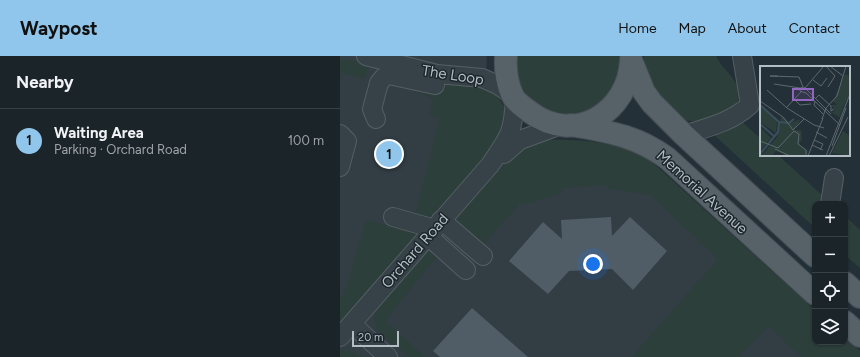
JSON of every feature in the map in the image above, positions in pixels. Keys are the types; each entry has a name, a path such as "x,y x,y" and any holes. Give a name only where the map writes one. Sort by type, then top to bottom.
{"main road":[{"path":"506,56 507,76 514,97"},
{"path":"566,125 595,119 615,105 627,84 631,58"},
{"name":"Memorial Avenue","path":"631,58 644,92 652,103 684,135 812,253"},
{"name":"Memorial Avenue","path":"514,97 535,116 566,125 614,133 637,140 652,148 672,163 812,291"},
{"path":"848,286 860,297"},
{"path":"848,325 860,336"}],"street":[{"name":"The Loop","path":"366,56 437,74 468,76 488,80 514,97"},
{"path":"684,135 723,123 738,116 750,106 742,56"},
{"path":"376,119 372,109 379,83 384,76 424,84 446,86 468,76"},
{"name":"Orchard Road","path":"346,330 490,165 510,136 514,97"},
{"name":"Orchard Road","path":"490,165 520,140 566,125"},
{"path":"340,134 347,141 340,167"},
{"path":"830,201 834,178"},
{"path":"393,217 435,228 483,256"},
{"path":"435,228 466,270"},
{"path":"346,330 388,357"}],"shaded area":[{"path":"340,56 487,56 485,97 533,145 614,147 812,339 812,345 824,345 860,357 340,357"}],"green space":[{"path":"517,56 620,56 620,65 617,80 608,98 594,110 576,115 558,114 541,108 527,96 519,78"},
{"path":"644,56 716,56 738,87 738,102 733,110 695,122 686,120 654,90 644,64"},
{"path":"340,59 369,65 365,79 340,72"},
{"path":"409,78 480,86 496,95 507,110 502,138 430,219 409,214 408,211 416,212 440,118 429,115 433,100 422,93 414,91"},
{"path":"741,121 760,138 760,156 779,156 823,196 822,201 812,201 812,225 712,133"},
{"path":"544,140 572,140 614,146 640,155 652,162 812,307 812,345 848,345 848,341 860,351 860,357 802,357 768,326 739,357 632,357 718,259 651,195 607,188 606,185 561,188 562,193 522,205 520,203 482,246 456,222 456,217 512,154"},
{"path":"848,219 860,230 860,268 848,258"},
{"path":"366,220 416,233 415,238 340,324 340,297 342,297 347,287"},
{"path":"431,250 439,254 385,321 425,357 409,357 390,342 379,330 375,323 375,316 377,308 395,286 420,258"},
{"path":"345,349 362,357 340,357 340,352"}],"building":[{"path":"611,217 612,236 630,217 667,251 633,290 612,269 569,271 548,294 509,261 543,222 562,239 561,220"},
{"path":"472,308 528,357 440,357 433,351"}],"place":[{"name":"Waiting Area","path":"389,154"}]}
